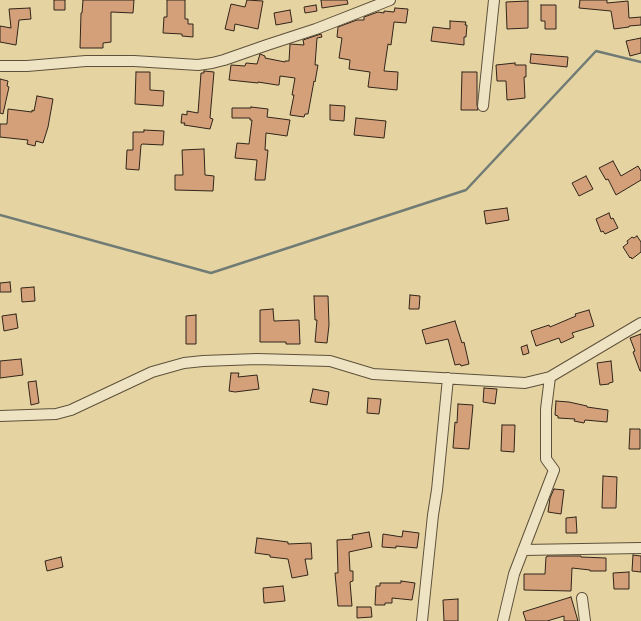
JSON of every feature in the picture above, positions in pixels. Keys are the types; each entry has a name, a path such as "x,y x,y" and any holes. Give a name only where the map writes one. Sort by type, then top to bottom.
{"street":[{"path":"0,66 27,66 86,61 134,61 198,64 212,63 316,29 390,0"},
{"path":"483,106 494,0"},
{"path":"0,416 56,414 72,410 152,372 184,363 203,360 257,359 330,361 373,374 525,383 550,377 641,322"},
{"path":"503,621 514,574 554,470 546,459 546,409 550,377"},
{"path":"422,621 448,378"},
{"path":"523,550 641,548"},
{"path":"582,598 586,621"}],"building":[{"path":"54,0 65,0 65,10 54,10"},
{"path":"83,0 134,0 133,13 111,12 111,42 103,43 103,48 80,48"},
{"path":"167,0 185,0 185,19 188,19 188,24 193,24 193,37 182,36 182,34 163,33 164,17 167,17"},
{"path":"247,0 263,1 258,29 235,24 234,31 225,29 231,4 245,7"},
{"path":"321,0 347,0 348,4 322,8"},
{"path":"580,0 607,0 607,3 628,1 629,18 641,17 641,25 614,29 611,11 579,8"},
{"path":"528,1 528,28 507,29 506,2"},
{"path":"316,5 317,11 305,13 304,7"},
{"path":"541,5 556,5 556,29 545,29 545,21 541,21"},
{"path":"30,8 31,19 19,20 16,45 0,42 0,26 11,28 9,9"},
{"path":"395,8 408,9 406,23 394,22 391,45 388,44 384,71 398,72 397,90 368,87 370,72 349,69 350,60 339,58 342,38 337,37 338,27 357,20 364,20 364,17 378,12 394,12"},
{"path":"290,10 292,22 276,25 274,13"},
{"path":"450,21 466,22 466,37 464,37 464,45 431,41 433,27 450,29"},
{"path":"321,34 322,37 317,38 315,65 318,65 315,82 314,81 308,114 305,114 304,117 290,115 294,95 292,95 295,78 280,76 279,85 229,80 231,65 245,66 246,63 257,64 260,54 265,56 265,58 285,62 289,61 290,44 304,45 303,40"},
{"path":"641,38 641,53 630,56 626,41"},
{"path":"531,54 568,57 567,67 530,63"},
{"path":"515,63 515,65 526,65 526,77 524,77 525,98 507,100 506,81 497,81 496,65"},
{"path":"204,71 214,72 210,118 213,119 210,129 184,125 185,123 181,123 182,114 187,115 187,111 198,113 201,73 204,73"},
{"path":"136,72 150,72 150,90 164,91 163,106 135,104"},
{"path":"462,72 477,72 478,110 461,110"},
{"path":"0,79 8,81 7,86 9,87 3,114 0,113"},
{"path":"37,96 53,99 48,127 43,143 36,141 35,146 27,144 28,140 0,137 0,124 7,124 8,109 32,112 32,110 34,111"},
{"path":"330,105 345,106 344,121 330,120"},
{"path":"251,107 268,109 267,117 290,120 287,136 266,133 265,150 268,150 265,180 255,180 257,160 235,158 237,143 249,144 252,120 250,120 250,118 232,118 232,108"},
{"path":"356,118 386,121 384,138 354,135"},
{"path":"144,130 164,131 163,145 142,144 139,170 126,169 127,150 133,150 133,132 144,132"},
{"path":"204,149 205,175 214,176 213,191 175,190 175,175 183,175 182,150"},
{"path":"613,161 621,176 638,166 641,171 641,180 616,195 608,179 606,180 599,168"},
{"path":"586,176 593,189 579,196 572,183"},
{"path":"507,208 509,220 486,224 484,211"},
{"path":"609,213 611,219 613,218 618,228 605,234 603,231 601,232 596,219"},
{"path":"637,236 641,242 641,252 632,259 623,247 632,237 634,238"},
{"path":"10,282 11,292 0,292 0,283"},
{"path":"34,287 35,301 22,302 21,288"},
{"path":"410,295 420,296 419,309 409,309"},
{"path":"314,296 328,296 329,325 327,343 315,342 317,320 315,320"},
{"path":"273,309 274,321 299,320 300,344 286,344 286,342 260,342 260,310"},
{"path":"589,310 594,326 572,333 574,337 561,343 559,338 536,346 531,331 549,325 550,327 576,316 575,314"},
{"path":"16,314 18,328 4,331 2,316"},
{"path":"196,315 196,344 186,344 186,316"},
{"path":"455,321 462,343 464,342 469,364 461,366 460,364 455,365 448,339 426,344 422,330"},
{"path":"641,334 641,371 640,371 630,338"},
{"path":"527,345 529,353 523,355 521,347"},
{"path":"21,359 23,375 0,378 0,361"},
{"path":"611,361 613,382 600,385 597,363"},
{"path":"231,373 239,373 238,377 257,375 259,389 235,392 229,391"},
{"path":"36,381 39,403 31,405 28,382"},
{"path":"484,388 497,389 495,404 483,402"},
{"path":"313,389 329,392 327,405 310,402"},
{"path":"368,398 381,399 379,414 367,413"},
{"path":"556,401 569,402 587,407 608,410 607,422 585,420 584,423 574,421 575,419 558,418 558,416 555,415"},
{"path":"458,404 473,405 469,449 453,448"},
{"path":"502,425 515,425 514,452 501,451"},
{"path":"630,429 640,429 640,449 629,449"},
{"path":"603,476 617,477 616,508 602,508"},
{"path":"554,489 564,490 561,514 548,512 550,498"},
{"path":"576,517 577,533 566,533 566,518"},
{"path":"403,531 419,533 417,548 396,546 396,548 382,547 383,534 402,537"},
{"path":"369,532 372,547 349,552 350,571 353,571 353,581 350,582 352,606 338,606 335,573 338,573 337,540 353,539 352,535"},
{"path":"257,538 288,542 288,544 311,543 312,559 305,559 308,575 292,578 288,559 270,557 270,555 255,553"},
{"path":"633,555 641,556 641,572 632,571"},
{"path":"61,557 63,567 47,571 45,561"},
{"path":"546,557 606,558 606,571 590,571 572,568 571,591 524,590 524,574 545,574"},
{"path":"629,572 629,589 614,589 613,573"},
{"path":"401,581 415,583 412,600 392,598 392,603 375,605 376,586 380,586 380,583 401,583"},
{"path":"283,586 285,601 264,603 263,588"},
{"path":"571,597 578,621 564,621 564,616 547,621 526,621 523,612"},
{"path":"458,599 458,621 444,621 443,600"},
{"path":"357,607 371,607 372,617 357,618"}],"waterway":[{"path":"0,215 211,273 466,190 596,51 641,62"}]}
